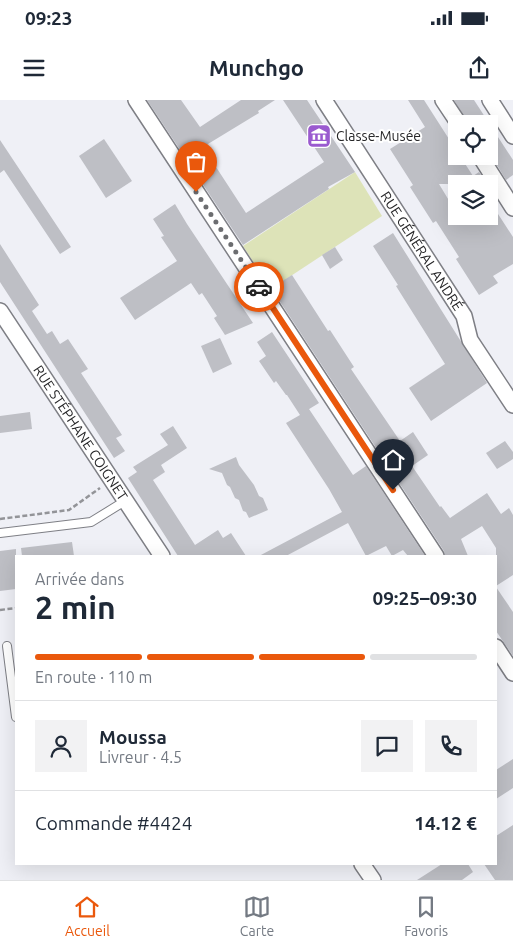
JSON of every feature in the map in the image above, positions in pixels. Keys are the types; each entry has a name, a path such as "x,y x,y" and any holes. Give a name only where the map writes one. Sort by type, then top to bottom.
{"street":[{"path":"136,100 435,555"},
{"name":"RUE GÉNÉRAL ANDRÉ","path":"324,100 464,316 470,340 513,404"},
{"path":"443,100 453,115"},
{"path":"490,100 513,136"},
{"path":"486,165 513,208"},
{"name":"RUE STÉPHANE COIGNET","path":"0,311 161,555"},
{"path":"497,649 513,673"},
{"path":"363,865 373,880"}],"lane":[{"path":"0,533 91,522 125,501"},
{"path":"7,646 15,710"}],"path":[{"path":"0,519 69,510 111,479"},
{"path":"0,610 15,608"}],"green space":[{"path":"355,172 382,216 271,289 243,246"}],"building":[{"path":"147,100 181,100 200,127 241,100 275,100 258,111 259,113 203,147 246,213 324,162 283,100 307,100 355,172 328,187 329,189 243,245"},
{"path":"408,100 424,100 448,138 448,165 466,165 472,175 448,175 448,184 439,184 448,199 448,225 498,225 498,214 513,237 513,264 493,276 498,283 479,295 456,259 459,257 436,221 433,223 410,187 413,185 390,149 425,127"},
{"path":"454,100 474,100 484,115 463,115"},
{"path":"498,137 513,160 513,175 506,180 497,165"},
{"path":"104,139 132,181 106,198 79,156"},
{"path":"0,140 71,247 60,254 4,170 0,173"},
{"path":"175,204 253,323 225,335 214,318 217,316 202,293 199,295 191,283 135,320 120,298 177,261 161,237 164,236 153,219"},
{"path":"393,233 487,383 431,421 409,388 445,364 373,246"},
{"path":"0,244 39,305 32,311 47,334 52,331 60,344 68,339 88,369 81,373 122,435 116,438 125,451 114,458 0,282"},
{"path":"335,247 343,260 330,269 322,255"},
{"path":"292,275 328,331 330,330 354,367 351,369 400,441 413,432 428,455 412,466 440,507 450,518 487,493 501,514 509,508 513,515 513,575 497,585 496,548 482,526 461,539 468,555 445,555 444,551 271,288"},
{"path":"272,332 319,403 309,409 353,475 366,466 424,555 407,555 403,550 391,555 386,546 365,555 348,523 288,555 261,555 342,512 286,423 300,415 287,395 276,381 274,383 259,361 266,356 257,342"},
{"path":"220,338 232,364 213,373 201,346"},
{"path":"30,412 32,429 0,433 0,416"},
{"path":"173,426 187,448 161,465 165,472 153,480 195,545 218,530 223,538 231,533 245,555 177,555 128,478 137,472 133,467 168,445 160,434"},
{"path":"505,441 513,452 513,459 497,469 486,453"},
{"path":"236,457 259,496 263,498 268,510 249,518 246,512 243,511 239,500 235,498 230,487 227,485 222,473 209,469"},
{"path":"72,542 74,555 22,555 21,548"},
{"path":"16,549 15,589 0,591 0,551"},
{"path":"497,588 513,612 513,656 497,632"},
{"path":"513,759 513,788 497,798 497,769"},
{"path":"513,825 513,880 495,880 485,865 497,865 497,835"},
{"path":"440,865 469,865 473,872 462,880 417,880"}],"way so far":[{"path":"196,192 259,287"}],"place":[{"name":"Classe-Musée","path":"319,136"}],"route":[{"path":"259,287 393,490"}]}
